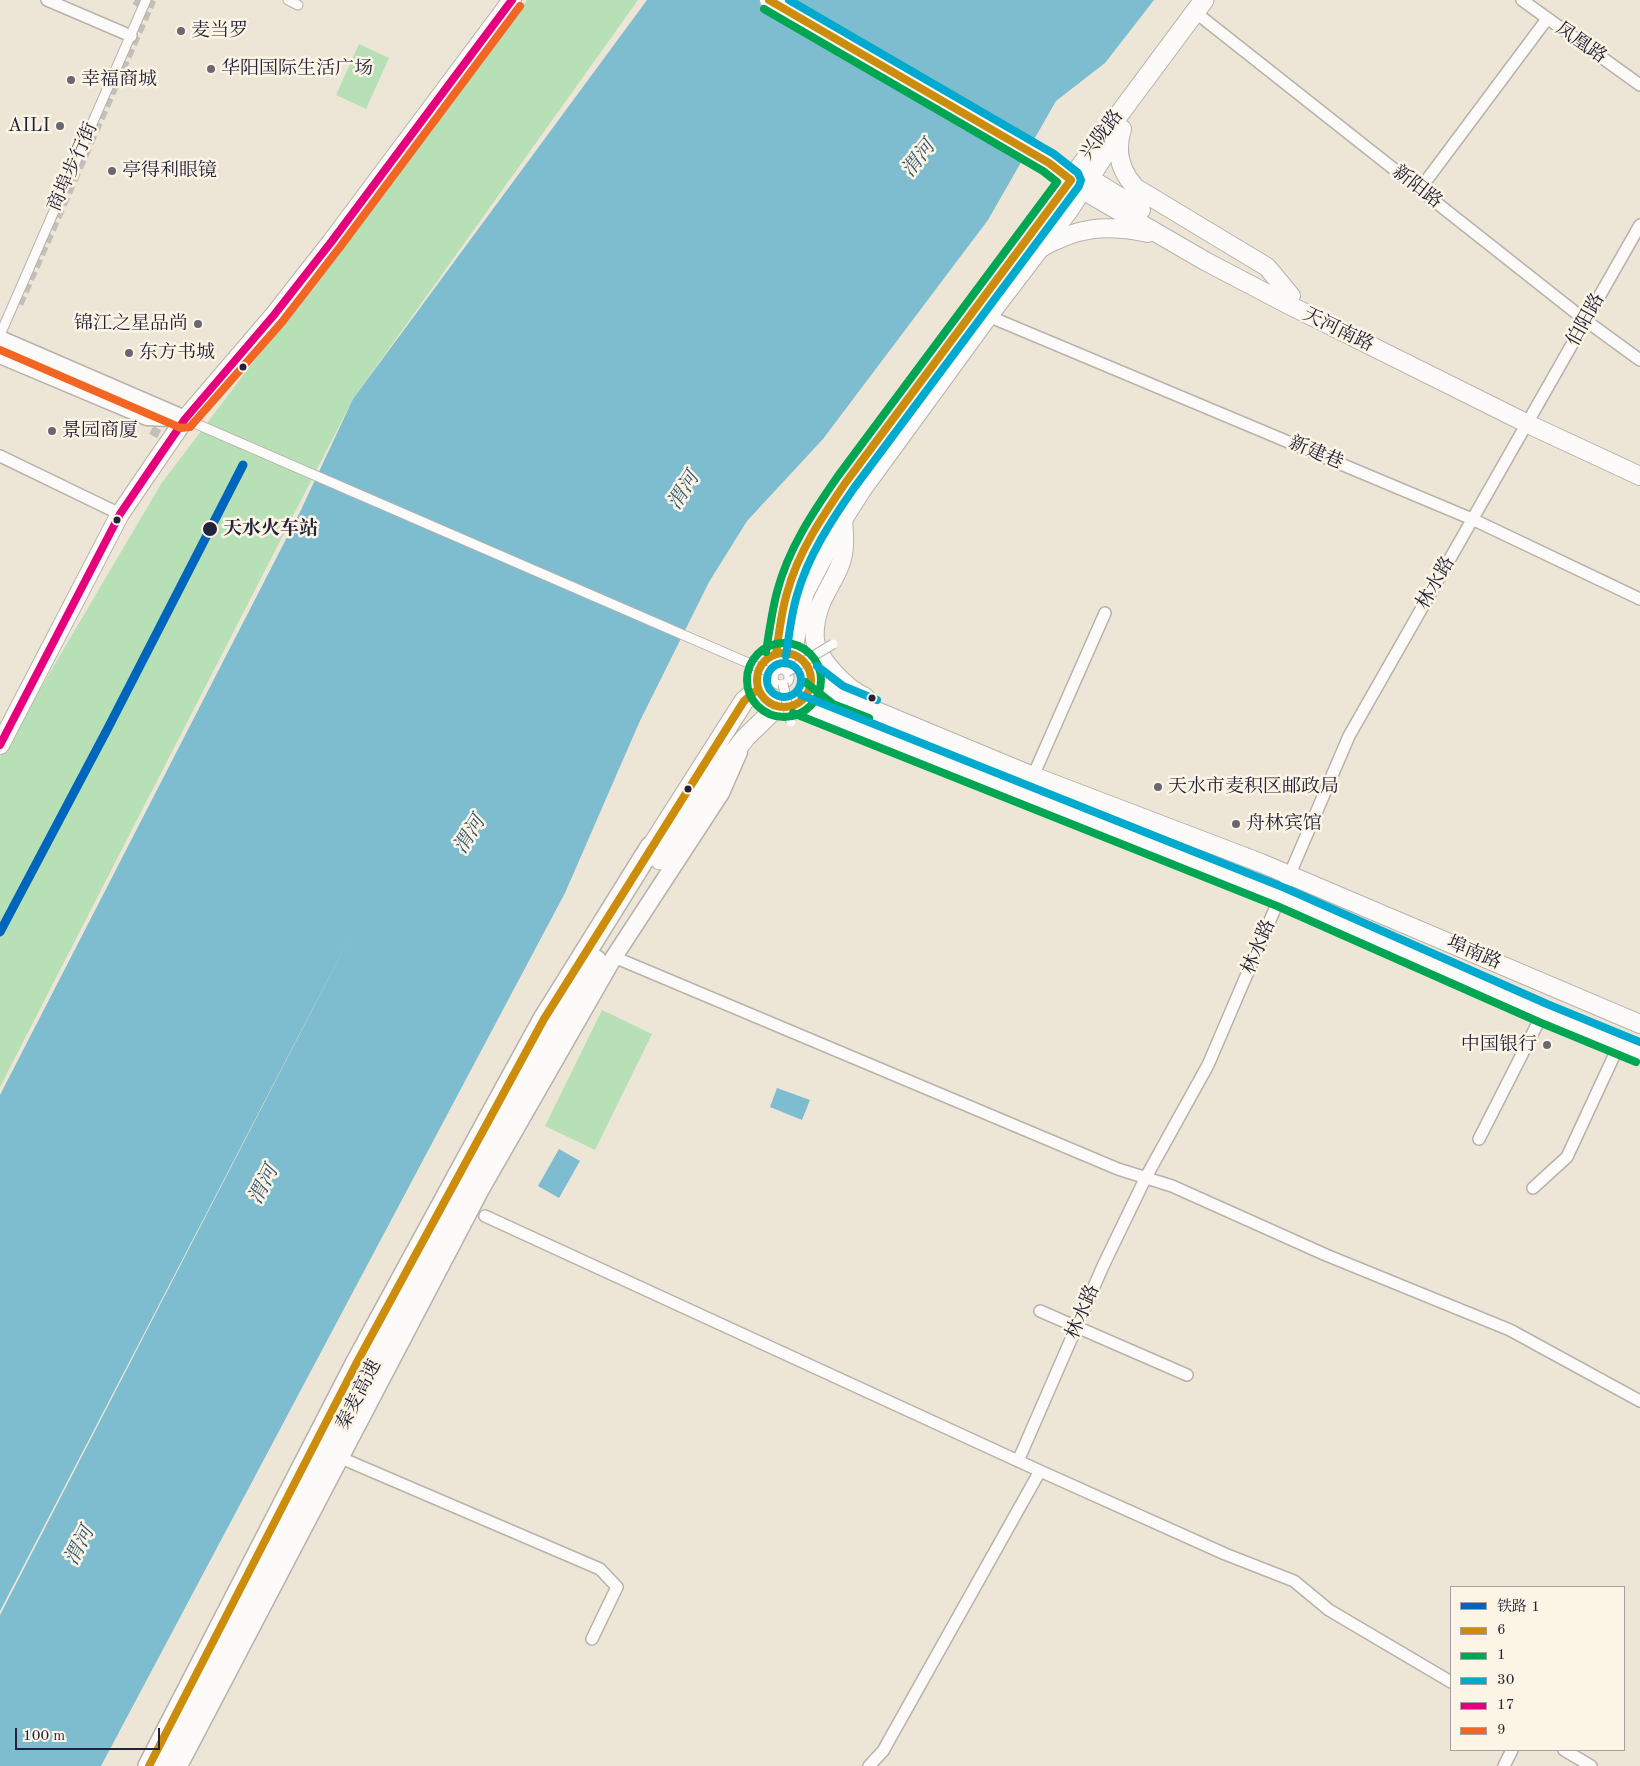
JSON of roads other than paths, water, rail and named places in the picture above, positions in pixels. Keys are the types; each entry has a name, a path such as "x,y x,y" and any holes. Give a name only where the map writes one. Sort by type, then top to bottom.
{"highway":[{"name":"兴陇路","path":"784,654 789,586 804,550 846,482 1079,179 1201,10 1218,0"},
{"name":"兴陇路","path":"784,654 804,593 862,489 988,316 1068,211 1079,179 1122,129 1201,10"},
{"path":"784,654 804,661 811,674 809,692 794,713 784,707 769,703 758,689 758,671 768,657 784,654"},
{"name":"秦麦高速","path":"167,1766 424,1270 655,854 744,701 758,689"},
{"name":"秦麦高速","path":"149,1766 356,1364 544,1019 655,854 746,736 778,706"}],"main road":[{"path":"0,745 120,514 185,419 274,315 332,241 512,0"},
{"path":"769,0 1052,158"},
{"path":"789,0 1052,158"},
{"path":"1122,129 1118,143 1119,158 1123,171 1136,188 1267,267 1291,296"},
{"name":"天河南路","path":"1052,158 1079,179 1162,236 1287,304 1530,420 1640,465"},
{"name":"天河南路","path":"1079,179 1291,296 1640,476"},
{"path":"1038,249 1068,234 1101,228 1127,229 1162,236"},
{"path":"0,339 185,419"},
{"path":"0,355 147,417 185,419"},
{"path":"844,519 844,550 841,564 820,605 815,624 815,642 828,666 845,684 858,694 898,712 923,730"},
{"name":"埠南路","path":"811,674 838,695 1033,776 1290,875 1640,1024"},
{"path":"849,724 848,711 856,702"},
{"name":"埠南路","path":"794,713 849,724 1281,897 1543,1013 1640,1053"},
{"path":"179,1766 480,1191 614,957 721,793 746,736"}],"street":[{"path":"47,0 130,36"},
{"name":"商埠步行街","path":"0,335 146,0"},
{"path":"288,0 298,5"},
{"name":"凤凰路","path":"1522,0 1640,85"},
{"name":"新阳路","path":"1201,10 1420,189 1586,320 1640,360"},
{"path":"1420,189 1547,19"},
{"name":"伯阳路","path":"1530,420 1640,225"},
{"name":"新建巷","path":"988,316 1472,519 1640,599"},
{"path":"185,419 774,674"},
{"name":"林水路","path":"1018,1462 1103,1266 1146,1177 1208,1065 1349,736 1530,420"},
{"path":"0,456 120,514"},
{"path":"1033,776 1105,614"},
{"path":"787,672 833,644"},
{"path":"774,674 781,669 787,672"},
{"path":"774,674 775,682 782,684 788,680 787,672"},
{"path":"782,684 794,713"},
{"path":"614,957 1118,1169 1172,1186 1326,1256 1510,1330 1640,1401"},
{"path":"1479,1139 1543,1013"},
{"path":"1534,1188 1568,1157 1619,1044"},
{"path":"484,1216 1018,1462 1225,1554 1294,1581 1330,1610 1450,1681"},
{"path":"1040,1310 1187,1375"},
{"path":"341,1458 600,1568 618,1587 592,1639"},
{"path":"868,1766 883,1751 1040,1471"},
{"path":"1504,1766 1512,1751"},
{"path":"1566,1751 1591,1766"}],"water":[{"name":"渭河","path":"647,0 1154,0 1105,63 1056,101 988,220 823,439 747,521 709,582 639,723 565,893 101,1766 0,1766 0,1615 356,925 0,1611 0,1095 300,512 353,399"},
{"path":"777,1088 810,1100 802,1120 770,1107"},
{"path":"559,1149 580,1161 559,1198 538,1186"}],"tunnel":[{"path":"135,0 148,9"},
{"path":"19,304 152,0"},
{"path":"153,436 162,417"}],"rail line":[{"name":"1","path":"0,932 108,728 243,465"}],"place":[{"name":"麦当罗","path":"181,31"},
{"name":"华阳国际生活广场","path":"211,69"},
{"name":"幸福商城","path":"71,80"},
{"name":"AILI","path":"60,126"},
{"name":"亭得利眼镜","path":"112,171"},
{"name":"锦江之星品尚","path":"198,324"},
{"name":"东方书城","path":"129,353"},
{"name":"景园商厦","path":"52,431"},
{"name":"天水火车站","path":"210,529"},
{"name":"天水市麦积区邮政局","path":"1158,787"},
{"name":"舟林宾馆","path":"1236,824"},
{"name":"中国银行","path":"1547,1045"}]}
